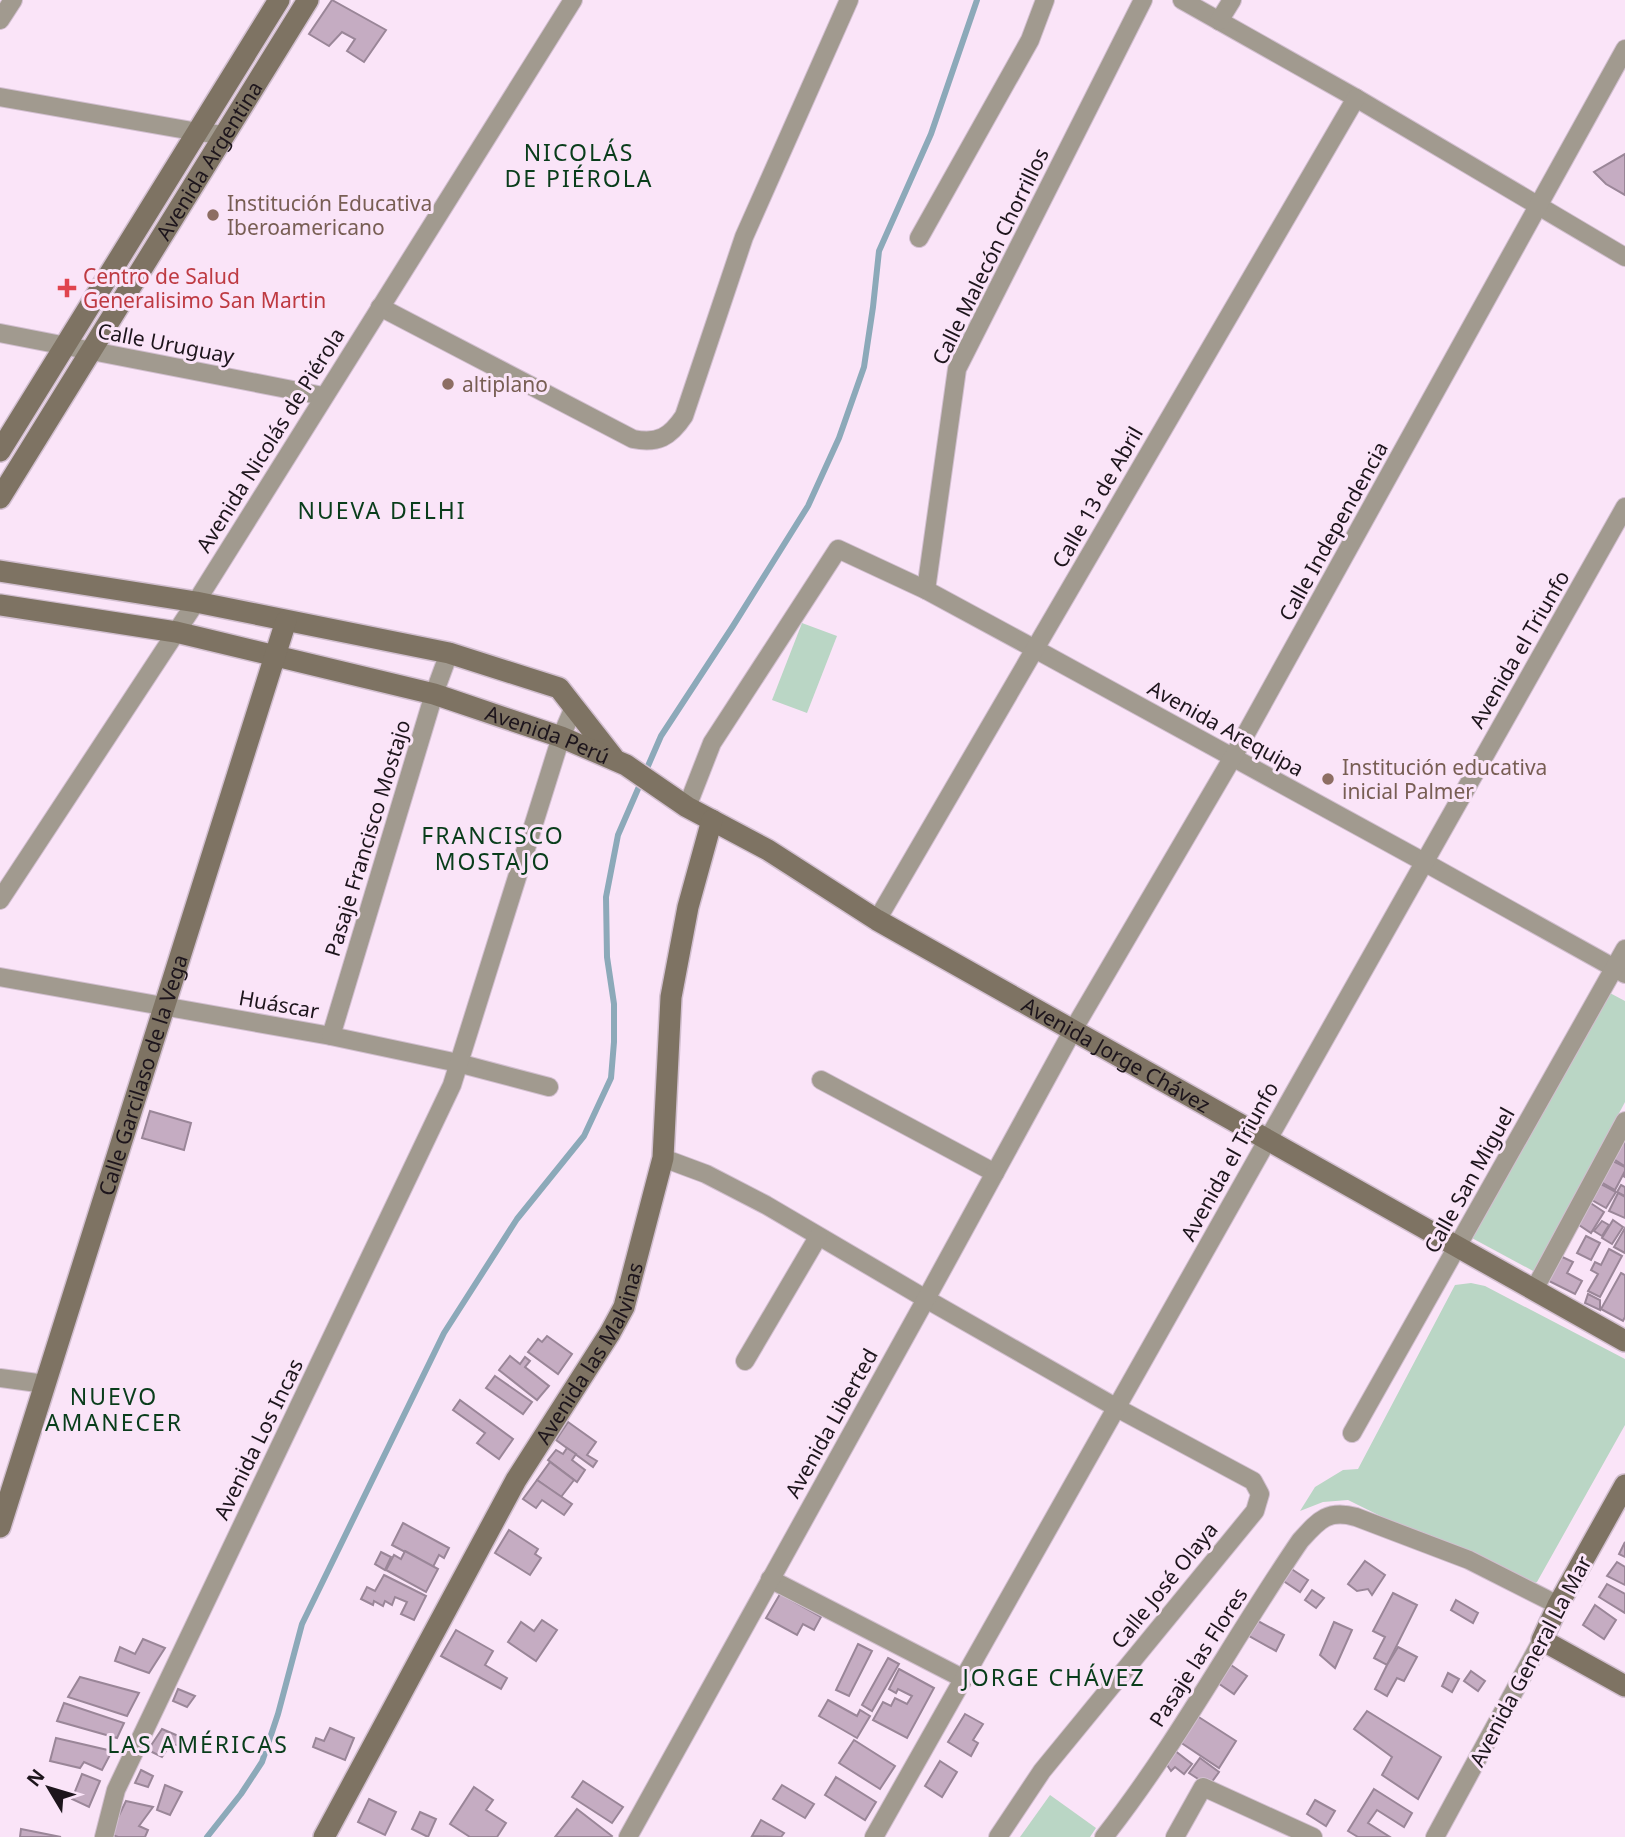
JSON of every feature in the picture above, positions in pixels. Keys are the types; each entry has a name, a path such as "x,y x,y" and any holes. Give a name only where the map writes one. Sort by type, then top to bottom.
{"street":[{"path":"0,20 13,0"},
{"name":"Avenida Argentina","path":"0,451 279,0"},
{"name":"Avenida Argentina","path":"0,498 308,0"},
{"name":"Avenida Nicolás de Piérola","path":"0,900 196,602 573,0"},
{"path":"380,307 633,439 656,440 667,435 677,427 684,416 744,237 849,0"},
{"path":"919,238 1030,40 1045,0"},
{"name":"Calle Malecón Chorrillos","path":"926,590 957,369 1143,0"},
{"path":"1182,0 1625,257"},
{"path":"1219,20 1232,0"},
{"name":"Calle Independencia","path":"1073,1030 1233,757 1625,49"},
{"path":"0,97 225,135"},
{"name":"Calle 13 de Abril","path":"877,920 1356,99"},
{"path":"157,197 180,208"},
{"name":"Calle Uruguay","path":"0,333 323,396"},
{"name":"Avenida el Triunfo","path":"874,1837 1625,507"},
{"name":"Avenida Arequipa","path":"680,802 712,743 838,549 926,590 1620,971"},
{"name":"Avenida Perú","path":"0,571 196,602 449,653 559,688 620,762"},
{"name":"Avenida Perú","path":"0,605 176,632 434,694 561,737 620,762"},
{"name":"Calle Garcilaso de la Vega","path":"0,1527 286,621"},
{"name":"Pasaje Francisco Mostajo","path":"331,1036 434,694 449,653"},
{"name":"Avenida Los Incas","path":"104,1837 116,1790 452,1085 561,737 574,707"},
{"name":"Avenida Jorge Chávez","path":"620,762 680,802 768,850 877,920 1625,1340"},
{"name":"Avenida las Malvinas","path":"324,1837 516,1480 624,1307 663,1158 671,998 688,907 712,820"},
{"name":"Calle San Miguel","path":"1352,1433 1457,1247 1620,971 1625,949"},
{"name":"Huáscar","path":"0,976 331,1036 458,1063 549,1087"},
{"name":"Avenida Liberted","path":"628,1837 1073,1030"},
{"path":"821,1080 995,1173"},
{"path":"1534,1290 1625,1121"},
{"path":"663,1158 706,1174 766,1205 1117,1408"},
{"path":"745,1362 818,1237"},
{"path":"0,1378 45,1384"},
{"name":"Calle José Olaya","path":"998,1837 1042,1771 1255,1511 1260,1494 1253,1481 1117,1408"},
{"name":"Avenida General La Mar","path":"1435,1837 1625,1485"},
{"name":"Pasaje las Flores","path":"1104,1837 1174,1737 1300,1541 1315,1525 1329,1516 1341,1513 1469,1560 1559,1605"},
{"path":"770,1579 964,1679"},
{"path":"1542,1640 1625,1686"},
{"path":"1175,1837 1203,1787 1313,1837"}],"green space":[{"path":"802,623 837,636 807,713 772,700"},
{"path":"1608,992 1625,1001 1625,1102 1535,1272 1470,1237"},
{"path":"1471,1283 1485,1286 1625,1359 1625,1425 1537,1582 1524,1587 1348,1500 1323,1502 1300,1511 1315,1487 1343,1470 1358,1469 1455,1285"},
{"path":"1050,1795 1096,1828 1090,1837 1020,1837"}],"building":[{"path":"332,0 386,30 364,62 347,51 355,39 342,32 329,46 309,34"},
{"path":"1625,154 1625,195 1606,184 1594,172"},
{"path":"150,1111 191,1123 184,1150 142,1138"},
{"path":"1623,1141 1625,1177 1618,1173 1623,1165 1612,1158"},
{"path":"1613,1161 1625,1167 1615,1190 1601,1182"},
{"path":"1601,1184 1616,1192 1606,1208 1592,1200"},
{"path":"1621,1185 1625,1187 1625,1196 1617,1192"},
{"path":"1618,1193 1625,1197 1625,1218 1609,1211"},
{"path":"1589,1202 1604,1212 1591,1233 1576,1223"},
{"path":"1613,1220 1623,1227 1612,1244 1602,1238"},
{"path":"1602,1221 1609,1225 1602,1236 1594,1231"},
{"path":"1625,1228 1625,1253 1614,1247"},
{"path":"1586,1236 1600,1243 1591,1260 1577,1253"},
{"path":"1609,1249 1622,1256 1600,1297 1588,1291 1598,1274 1591,1270 1595,1262 1601,1265"},
{"path":"1558,1255 1573,1262 1567,1273 1582,1281 1575,1294 1545,1279"},
{"path":"1621,1273 1625,1275 1623,1321 1601,1309"},
{"path":"1588,1294 1600,1300 1600,1310 1585,1303"},
{"path":"547,1336 572,1354 558,1374 528,1352 538,1339 542,1342"},
{"path":"510,1356 520,1364 525,1357 530,1361 525,1367 549,1386 537,1400 499,1370"},
{"path":"495,1376 532,1402 523,1414 486,1388"},
{"path":"460,1400 513,1439 499,1459 477,1443 485,1433 453,1410"},
{"path":"568,1422 596,1442 587,1455 597,1461 593,1467 556,1440"},
{"path":"567,1448 576,1454 572,1460 585,1470 577,1482 548,1460 556,1450 563,1454"},
{"path":"550,1462 574,1480 561,1497 537,1480"},
{"path":"537,1480 572,1504 564,1515 542,1500 536,1508 523,1499"},
{"path":"403,1523 449,1548 444,1558 439,1555 433,1567 392,1545"},
{"path":"509,1530 538,1549 535,1554 541,1558 530,1575 495,1553"},
{"path":"1625,1542 1625,1557 1619,1554"},
{"path":"405,1551 438,1569 426,1592 386,1570 394,1555 401,1559"},
{"path":"381,1552 391,1557 385,1570 375,1564"},
{"path":"1365,1561 1385,1575 1372,1595 1368,1589 1357,1591 1348,1584"},
{"path":"1617,1562 1625,1567 1625,1585 1607,1576"},
{"path":"1290,1568 1308,1580 1300,1592 1282,1580"},
{"path":"384,1575 426,1596 414,1620 401,1614 407,1602 395,1597 392,1605 385,1601 383,1606 361,1599 367,1587 375,1591"},
{"path":"1607,1584 1625,1594 1625,1613 1599,1597"},
{"path":"1312,1590 1324,1598 1316,1608 1305,1600"},
{"path":"1393,1593 1417,1605 1387,1665 1374,1658 1385,1637 1373,1631"},
{"path":"780,1594 821,1617 814,1630 803,1624 797,1635 766,1618"},
{"path":"1456,1600 1478,1613 1473,1623 1451,1610"},
{"path":"1595,1605 1616,1620 1604,1639 1583,1625"},
{"path":"542,1620 557,1630 536,1661 508,1642 521,1622 534,1631"},
{"path":"1256,1620 1284,1635 1276,1651 1247,1635"},
{"path":"1334,1622 1352,1630 1335,1668 1320,1655"},
{"path":"456,1630 493,1651 485,1665 507,1678 501,1689 441,1656"},
{"path":"143,1639 165,1648 149,1673 115,1661 120,1647 135,1654"},
{"path":"858,1644 872,1651 849,1696 836,1690"},
{"path":"1398,1647 1417,1657 1404,1681 1397,1678 1387,1696 1375,1689"},
{"path":"888,1658 899,1664 872,1711 862,1705"},
{"path":"1228,1663 1247,1676 1234,1694 1215,1681"},
{"path":"899,1669 934,1688 907,1738 873,1720 883,1702 891,1706 895,1698 907,1704 912,1696 898,1689 896,1693 889,1689"},
{"path":"1471,1671 1485,1681 1478,1691 1464,1681"},
{"path":"1448,1673 1459,1679 1452,1692 1442,1686"},
{"path":"80,1677 139,1693 127,1716 68,1697"},
{"path":"178,1689 195,1696 187,1707 173,1701"},
{"path":"828,1700 857,1716 860,1710 870,1716 857,1738 819,1716"},
{"path":"64,1703 124,1723 117,1738 57,1721"},
{"path":"1367,1711 1441,1757 1418,1799 1382,1775 1392,1757 1354,1729"},
{"path":"965,1714 983,1724 973,1740 978,1743 971,1756 948,1742"},
{"path":"1194,1714 1236,1741 1219,1768 1177,1740"},
{"path":"330,1728 354,1738 345,1760 313,1747 316,1738 324,1741"},
{"path":"162,1729 183,1738 177,1745 170,1745 162,1757 148,1750"},
{"path":"56,1738 112,1751 102,1770 84,1762 80,1768 50,1761"},
{"path":"854,1740 895,1766 880,1789 839,1763"},
{"path":"1174,1750 1192,1764 1184,1774 1175,1767 1171,1771 1165,1762"},
{"path":"1200,1758 1219,1772 1209,1786 1189,1773"},
{"path":"940,1761 957,1772 942,1797 925,1786"},
{"path":"141,1770 153,1776 148,1787 135,1783"},
{"path":"82,1774 100,1781 89,1807 72,1799"},
{"path":"836,1777 876,1802 865,1820 825,1795"},
{"path":"583,1781 623,1807 612,1823 572,1797"},
{"path":"165,1785 182,1792 170,1815 157,1810"},
{"path":"782,1785 814,1804 805,1818 773,1799"},
{"path":"474,1787 493,1800 486,1810 506,1823 497,1837 470,1837 450,1824"},
{"path":"1374,1789 1412,1813 1404,1827 1377,1810 1368,1823 1390,1837 1358,1837 1348,1831"},
{"path":"369,1799 396,1812 385,1835 358,1822"},
{"path":"1315,1800 1335,1811 1326,1826 1307,1814"},
{"path":"126,1801 153,1807 139,1826 148,1830 145,1837 118,1837 110,1834"},
{"path":"577,1809 612,1836 555,1837"},
{"path":"420,1812 436,1819 428,1837 412,1829"},
{"path":"761,1820 784,1833 781,1837 752,1836"},
{"path":"21,1829 61,1837 20,1837"}],"waterway":[{"path":"207,1837 262,1762 302,1624 444,1333 517,1219 584,1136 611,1078 614,1004 607,957 606,897 618,835 661,736 808,506 839,438 864,367 879,251 931,134 977,0"}],"place":[{"name":"Institución Educativa Iberoamericano","path":"213,215"},
{"name":"Centro de Salud Generalisimo San Martin","path":"67,288"},
{"name":"altiplano","path":"448,384"},
{"name":"Institución educativa inicial Palmer","path":"1328,779"}],"district":[{"name":"NICOLÁS DE PIÉROLA","path":"579,165"},
{"name":"NUEVA DELHI","path":"382,510"},
{"name":"FRANCISCO MOSTAJO","path":"493,848"},
{"name":"NUEVO AMANECER","path":"114,1409"},
{"name":"JORGE CHÁVEZ","path":"1054,1677"},
{"name":"LAS AMÉRICAS","path":"198,1744"}]}
